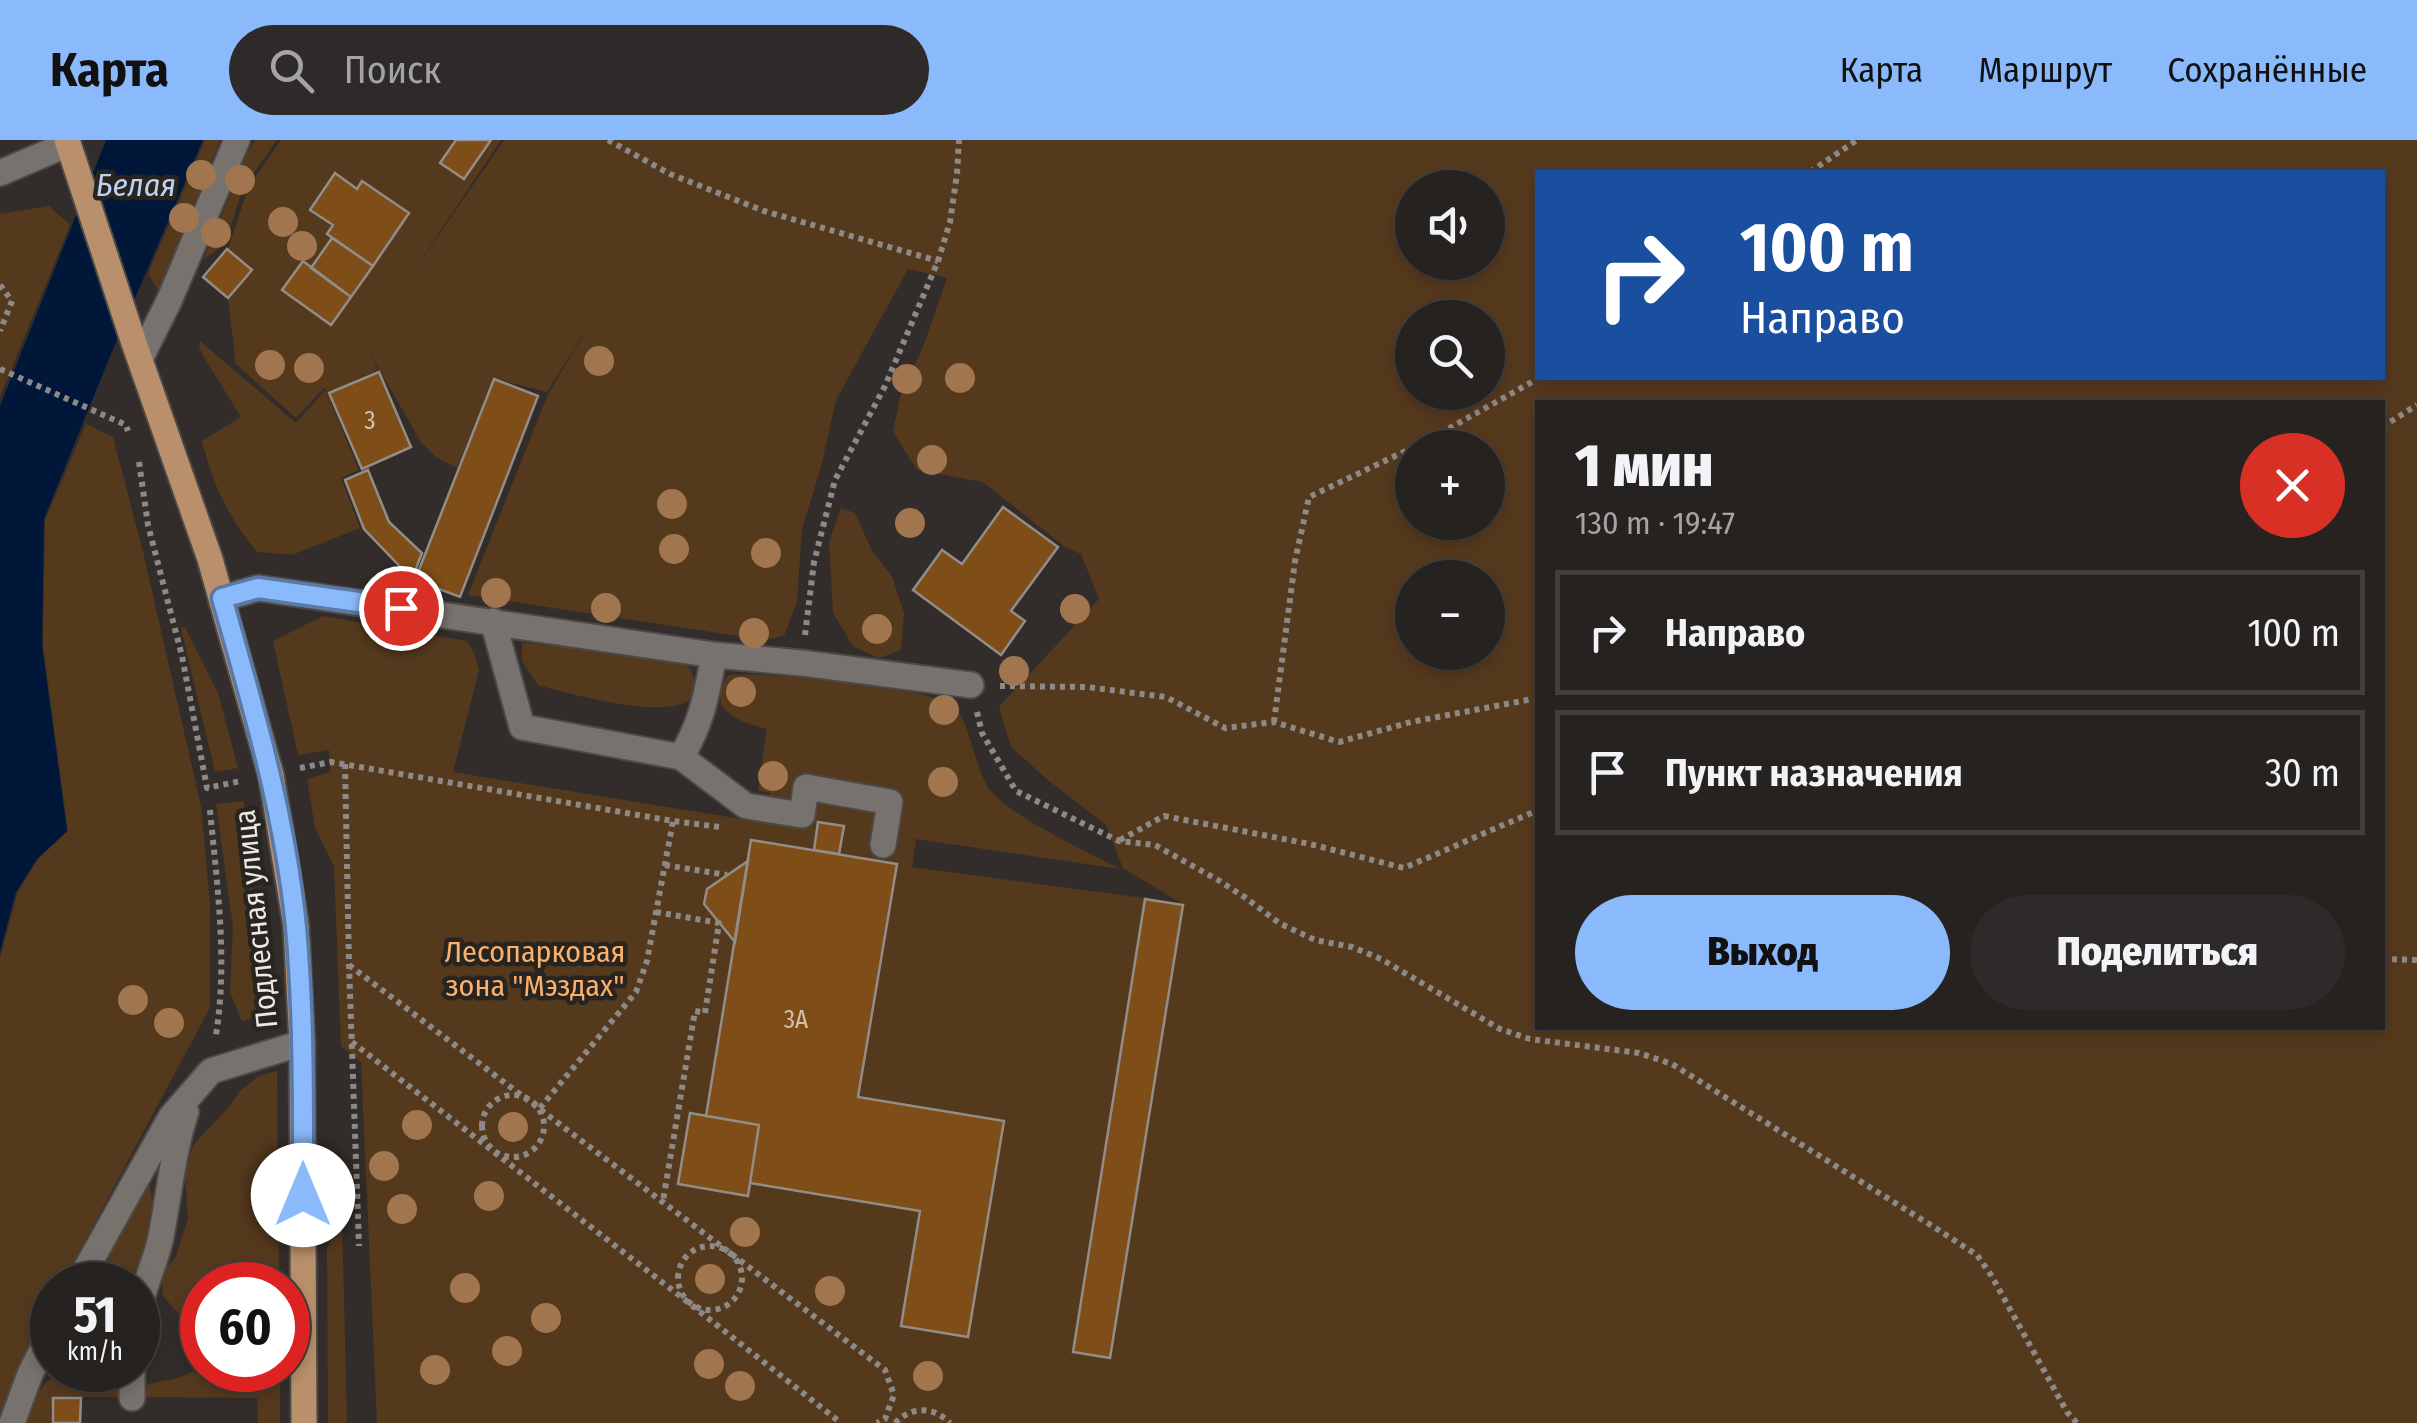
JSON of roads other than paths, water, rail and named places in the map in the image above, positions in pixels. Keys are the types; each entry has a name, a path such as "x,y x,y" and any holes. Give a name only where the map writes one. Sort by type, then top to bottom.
{"main road":[{"name":"Подлесная улица","path":"68,142 222,598 274,792 296,926 302,1043 304,1423"}],"street":[{"path":"137,351 169,301 237,140"},
{"path":"0,173 68,142"},
{"path":"222,598 258,588 714,655 971,685"},
{"path":"493,621 522,726 681,757 746,806 802,815 806,787 890,802 883,845"},
{"path":"681,757 695,734 714,655"},
{"path":"90,1262 172,1117 210,1071 302,1043"},
{"path":"154,1262 169,1199 176,1142 192,1093"},
{"path":"12,1423 30,1374"},
{"path":"132,1392 132,1398"}],"water":[{"name":"Белая","path":"106,140 203,140 44,519 42,645 67,831 37,859 16,892 0,952 0,406"}],"park label":[{"name":"Лесопарковая зона \"Мэздах\"","path":"535,969"}]}
